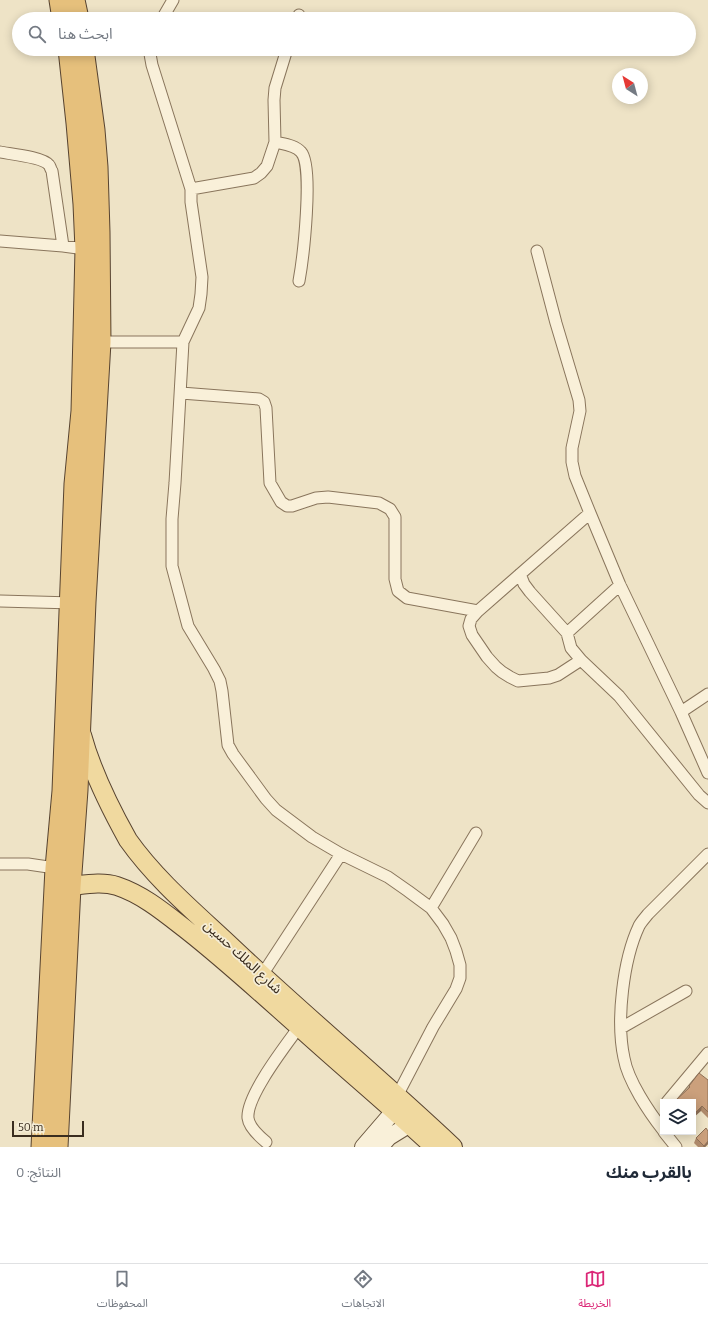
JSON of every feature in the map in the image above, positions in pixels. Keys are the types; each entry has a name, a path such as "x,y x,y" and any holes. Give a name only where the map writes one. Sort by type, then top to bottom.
{"highway":[{"path":"59,0 61,12"},
{"path":"75,0 78,12"},
{"path":"41,1147 60,880 78,790 81,731 74,484 80,412 85,249 78,137 69,56"},
{"path":"58,1147 60,880 62,791 66,714 100,342 101,269 98,167 93,109 85,56"}],"main road":[{"name":"شارع الملك حسين","path":"81,731 86,752 98,784 134,849 170,889 262,975 299,1021"},
{"name":"شارع الملك حسين","path":"60,880 116,886 137,894 152,904 172,918 299,1021 396,1104 453,1147"},
{"path":"152,904 153,896 157,891 161,889 170,889"},
{"name":"شارع الملك حسين","path":"396,1104 410,1124 434,1147"},
{"path":"363,1147 396,1104"},
{"path":"380,1147 389,1136 410,1124"}],"street":[{"path":"166,12 173,0"},
{"path":"150,56 191,189 191,202 202,277 199,308 183,342 172,519 172,566 188,626 220,681 228,745 266,799 276,810 312,837 341,854 388,877 408,891 430,908 443,924 451,938 460,965 460,978 456,988 433,1027 396,1104"},
{"path":"191,189 254,178 261,173 266,166 275,142 275,88 284,56"},
{"path":"275,142 296,148 305,158 307,186 304,257 299,281"},
{"path":"0,152 37,159 49,165 52,171 63,246"},
{"path":"0,241 85,249"},
{"path":"537,251 556,323 579,400 580,411 572,448 572,462 576,476 620,586 681,712 708,773"},
{"path":"100,342 183,342"},
{"path":"181,393 259,399 264,402 267,419 270,483 281,502 287,506 292,506 316,498 328,498 379,503 390,509 395,517 395,578 398,591 407,598 478,611"},
{"path":"580,660 558,675 549,678 518,680 510,677 496,667 472,635 469,626 471,619 478,611 590,514"},
{"path":"520,574 524,584 530,592 567,633 571,648 580,660 619,696 699,795 708,803"},
{"path":"567,633 620,586"},
{"path":"0,602 77,602"},
{"path":"681,712 708,694"},
{"path":"430,908 476,832"},
{"path":"262,975 341,854"},
{"path":"660,1126 633,1083 624,1059 621,1028 625,974 629,953 640,924 648,914 708,854"},
{"path":"0,864 28,864 60,880"},
{"path":"621,1028 686,991"},
{"path":"266,1142 256,1133 248,1119 249,1109 258,1088 299,1021"},
{"path":"670,1099 708,1053"},
{"path":"654,1118 660,1111"},
{"path":"667,1135 676,1147"}],"building":[{"path":"699,1073 708,1080 708,1112 702,1106 696,1112 696,1099 677,1099 690,1087 689,1086"},
{"path":"706,1128 708,1131 708,1141 704,1146 696,1138"}]}
